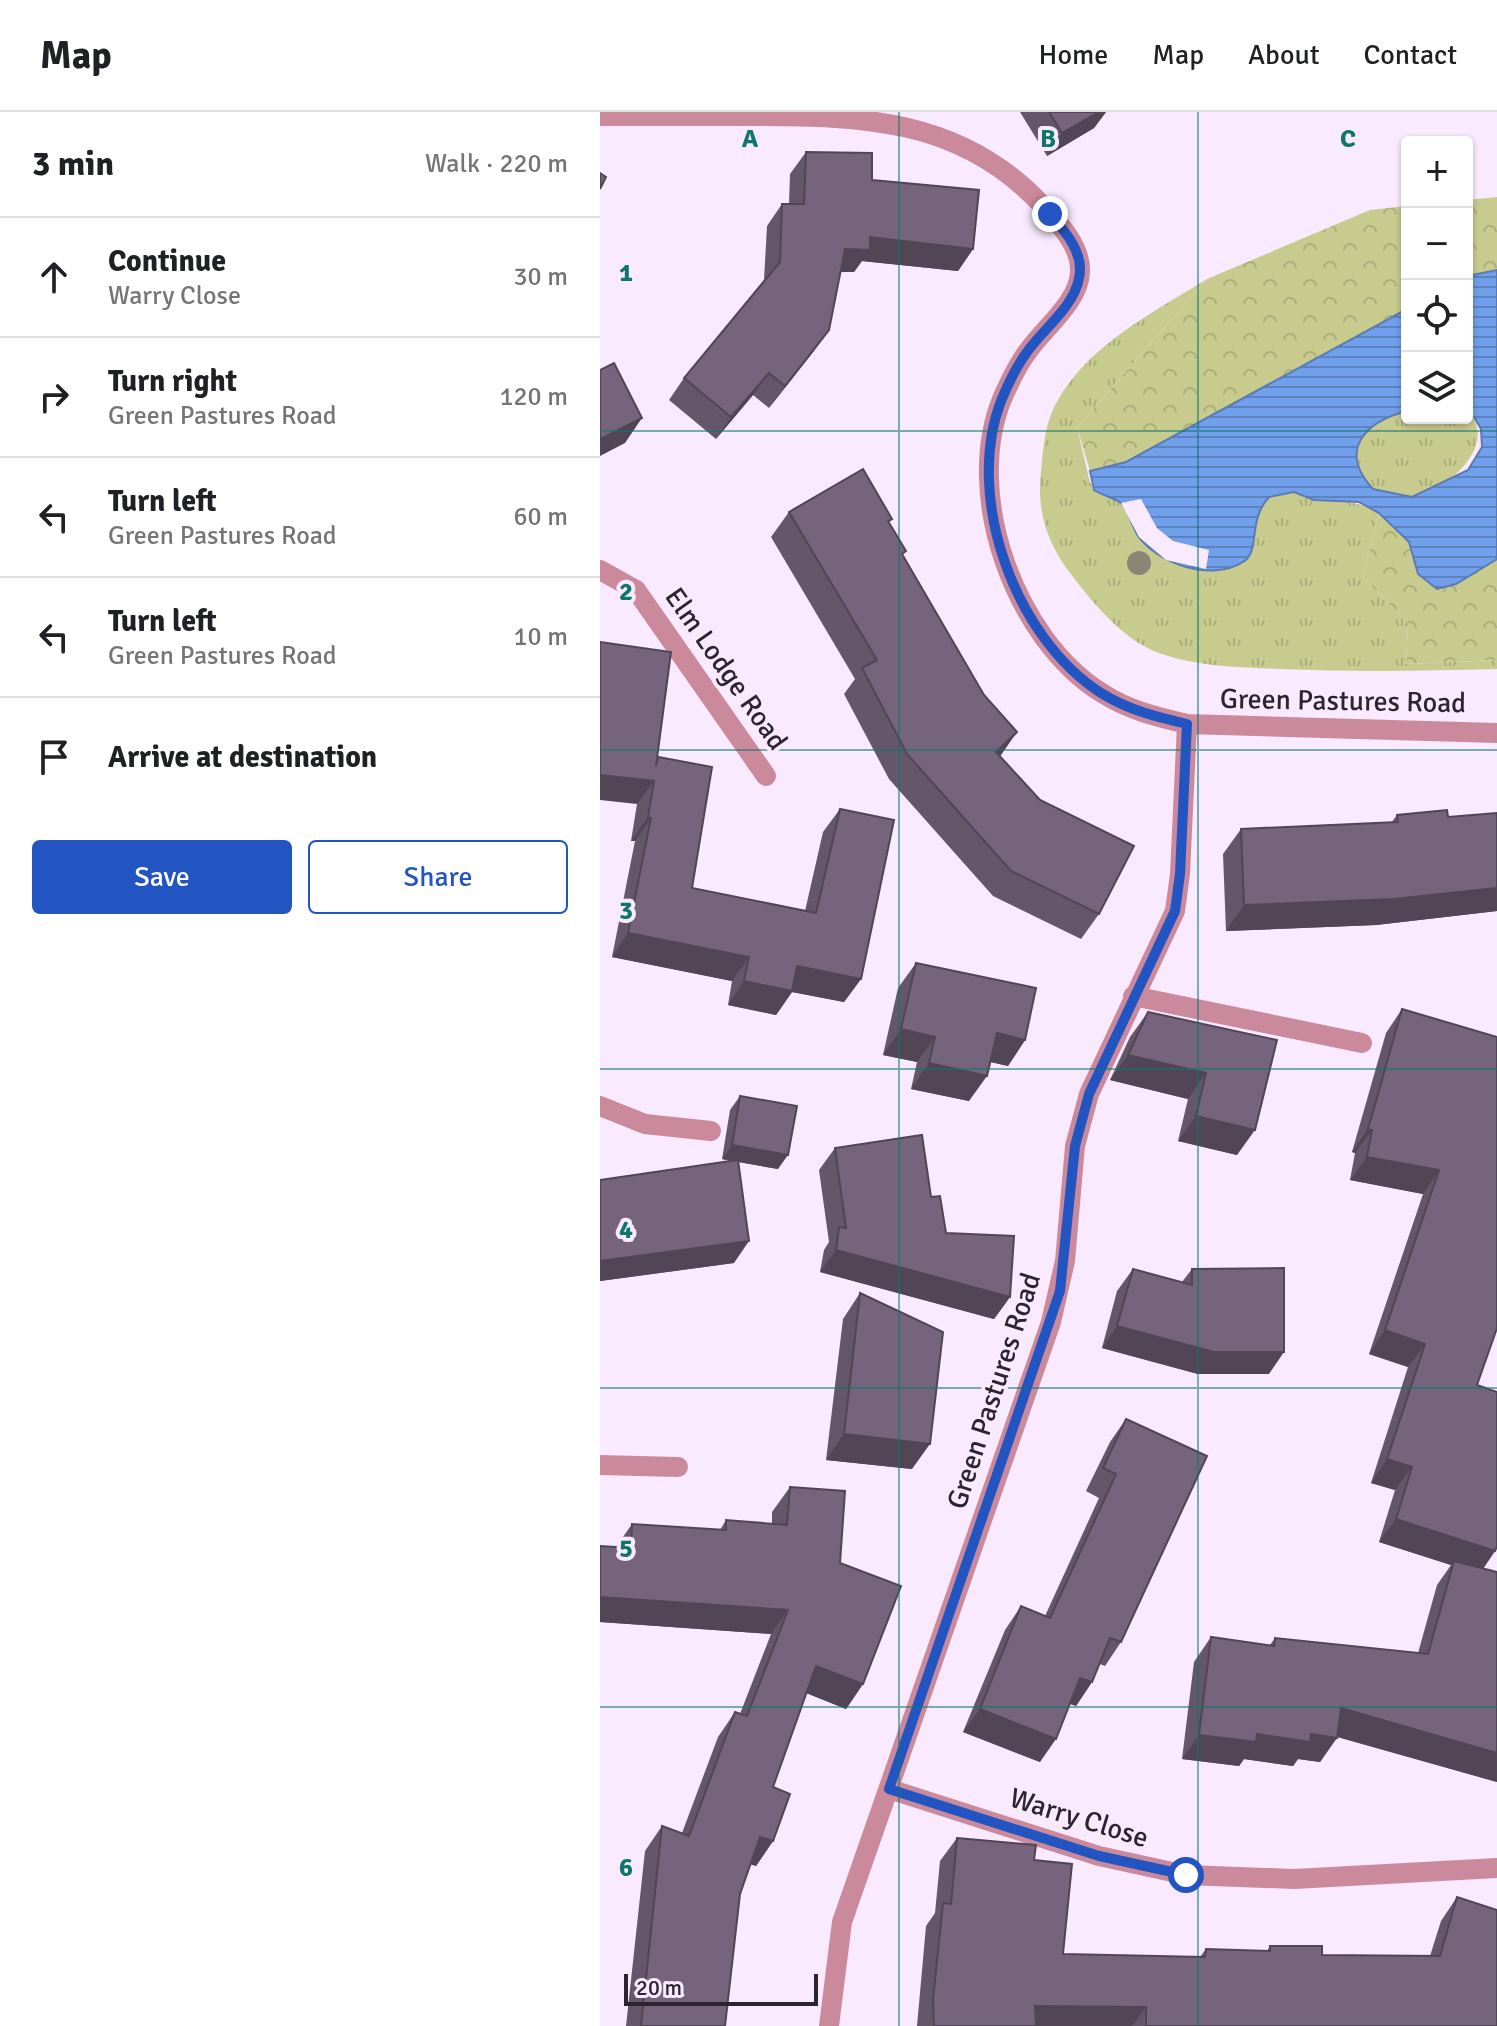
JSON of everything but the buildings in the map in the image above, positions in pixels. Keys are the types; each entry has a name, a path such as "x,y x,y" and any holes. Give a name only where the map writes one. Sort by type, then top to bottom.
{"street":[{"name":"Green Pastures Road","path":"600,116 819,116 917,128 968,148 1026,188 1065,232 1076,251 1081,274 1074,295 1026,352 993,424 991,498 1001,551 1034,624 1073,670 1122,705 1187,724 1497,733"},
{"name":"Elm Lodge Road","path":"600,570 636,590 766,776"},
{"name":"Green Pastures Road","path":"829,2026 842,1922 1051,1322 1065,1261 1075,1146 1082,1117 1133,996 1175,911 1180,874 1187,724"},
{"path":"1133,996 1362,1043"},
{"path":"600,1106 645,1124 711,1131"},
{"path":"600,1465 678,1467"},
{"name":"Warry Close","path":"889,1789 1099,1856 1186,1875 1294,1879 1497,1868"}],"green space":[{"path":"1497,197 1497,270 1473,275 1473,208 1473,199"},
{"path":"1401,207 1401,312 1126,462 1090,471 1077,427 1207,279 1370,210"},
{"path":"1207,279 1077,427 1090,483 1121,503 1139,537 1196,569 1253,548 1261,508 1273,494 1294,493 1318,500 1350,502 1371,509 1379,513 1363,577 1408,624 1406,664 1497,660 1497,669 1306,670 1233,667 1188,661 1147,648 1124,633 1094,603 1067,569 1052,544 1041,502 1043,450 1050,417 1062,394 1096,354 1117,336"},
{"path":"1401,413 1401,424 1473,424 1473,419 1477,442 1472,455 1450,479 1423,494 1400,497 1373,489 1363,475 1357,451 1368,430"},
{"path":"1379,513 1409,542 1416,568 1456,584 1497,559 1497,660 1406,664 1408,624 1363,577"}],"water":[{"path":"1497,270 1497,559 1456,584 1437,589 1418,574 1409,542 1379,513 1359,502 1314,500 1294,492 1269,497 1258,516 1252,551 1248,557 1230,568 1201,570 1158,555 1138,536 1121,503 1094,490 1090,471 1126,462 1401,312 1401,413 1379,422 1361,440 1357,451 1363,475 1373,489 1412,497 1468,470 1482,447 1481,429 1473,417 1473,275"}],"pier":[{"path":"1141,499 1157,528 1173,541 1209,550 1206,569 1166,560 1139,537 1121,503"}],"route":[{"path":"1050,214 1076,251 1081,274 1074,295 1026,352 993,424 990,443 994,523 1001,551 1023,605 1054,651 1099,692 1122,705 1187,724 1178,896 1170,924 1137,986 1089,1094 1075,1146 1060,1291 889,1789 1099,1856 1186,1875"}]}
